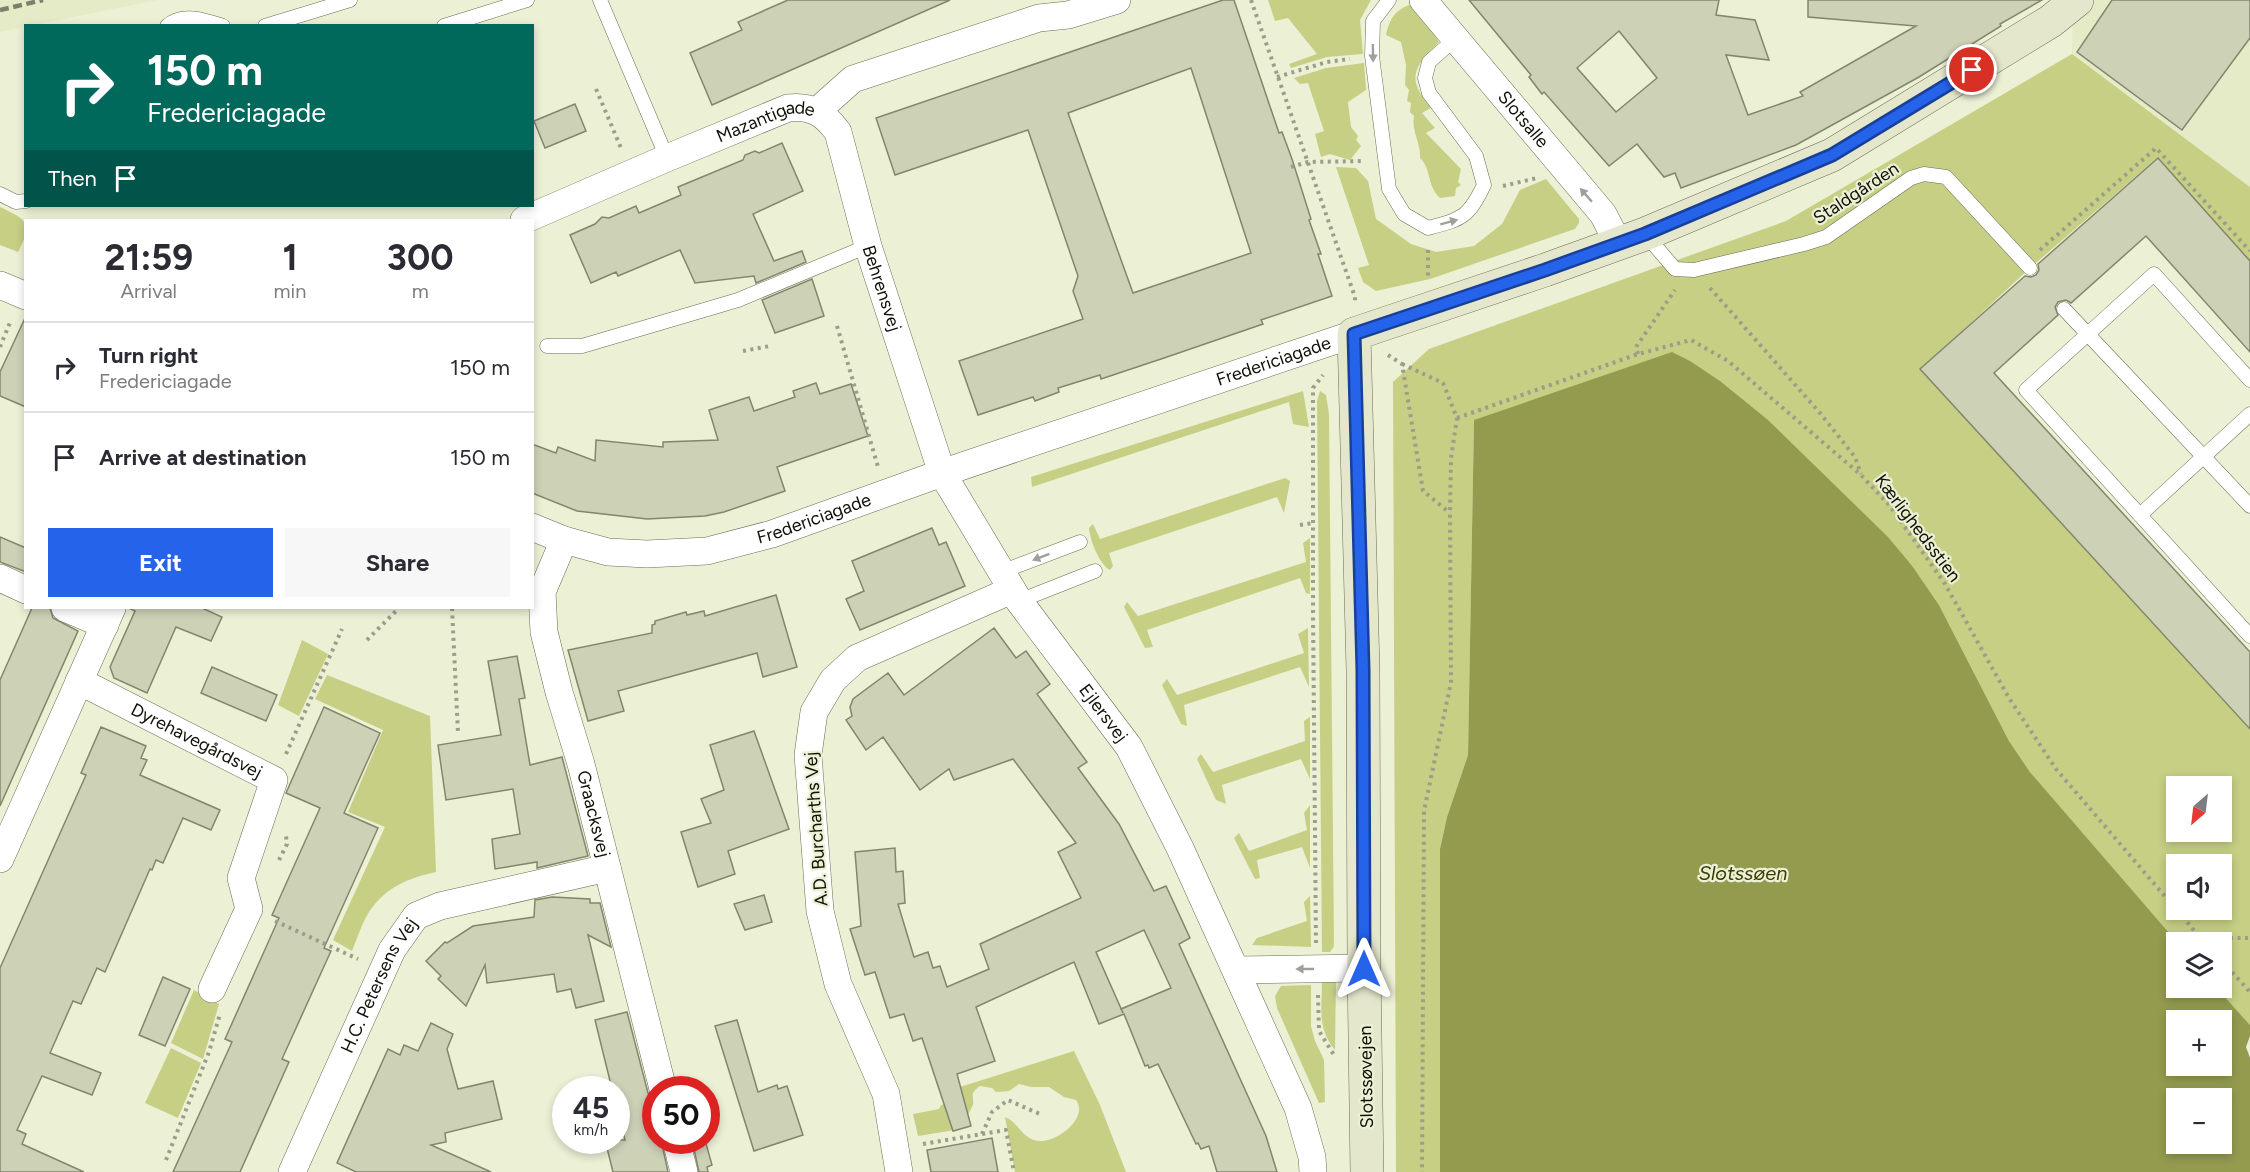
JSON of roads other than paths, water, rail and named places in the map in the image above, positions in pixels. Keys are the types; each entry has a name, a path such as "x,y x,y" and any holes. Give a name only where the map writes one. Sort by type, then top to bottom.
{"main road":[{"name":"Fredericiagade","path":"1354,334 1545,270 1632,238 1832,155 2051,21 2077,0"},
{"name":"Slotssøvejen","path":"1354,334 1363,670 1367,1172"}],"street":[{"name":"Mazantigade","path":"526,219 788,108 802,106 817,111 853,79 1049,9 1068,15 1117,0"},
{"name":"Slotsalle","path":"1423,0 1603,214 1632,238"},
{"name":"Behrensvej","path":"817,111 829,120 838,132 868,246 942,473"},
{"path":"0,285 24,295"},
{"name":"Fredericiagade","path":"534,528 564,540 608,552 647,554 707,551 772,534 942,473 1354,334"},
{"name":"Ejlersvej","path":"942,473 1011,588 1129,747 1180,848 1298,1108 1312,1157 1313,1172"},
{"name":"Graacksvej","path":"564,540 543,592 544,632 581,764 660,1076"},
{"path":"0,578 24,589"},
{"name":"A.D. Burcharths Vej","path":"897,1160 886,1094 838,984 820,910 808,755 814,712 833,680 857,658 1011,588"},
{"path":"0,859 109,616 70,609"},
{"name":"Dyrehavegårdsvej","path":"79,681 274,780 241,878 249,909 212,989"},
{"name":"H.C. Petersens Vej","path":"292,1172 392,950 416,916 440,906 607,868"},
{"path":"1236,970 1364,969"},
{"path":"680,1154 684,1172"}],"lane":[{"path":"272,24 350,0"},
{"path":"450,24 527,0"},
{"path":"600,0 667,158"},
{"path":"1389,0 1373,21 1372,56 1389,189 1404,214 1428,228 1459,220 1474,206 1484,185 1476,156 1429,93 1425,78 1429,62 1455,39"},
{"path":"169,24 182,18 216,24"},
{"name":"Staldgården","path":"1632,238 1675,269 1691,270 1826,237 1911,178 1924,174 1946,177 2027,266"},
{"path":"0,194 16,202 24,201"},
{"path":"547,346 582,346 738,300 868,246"},
{"path":"2250,380 2154,274 2026,390 2250,636"},
{"path":"2064,309 2250,506"},
{"path":"2140,514 2250,414"},
{"path":"1011,588 1080,542"},
{"path":"1011,588 1095,571"}],"water":[{"name":"Slotssøen","path":"1672,352 1690,361 1720,381 1768,420 1888,537 1913,567 1939,605 2009,741 2030,772 2168,932 2166,932 2166,998 2226,998 2250,1025 2250,1036 2246,1047 2250,1058 2250,1172 1440,1172 1440,849 1447,817 1468,755 1474,420"}],"railway":[{"path":"0,10 43,0"}]}
